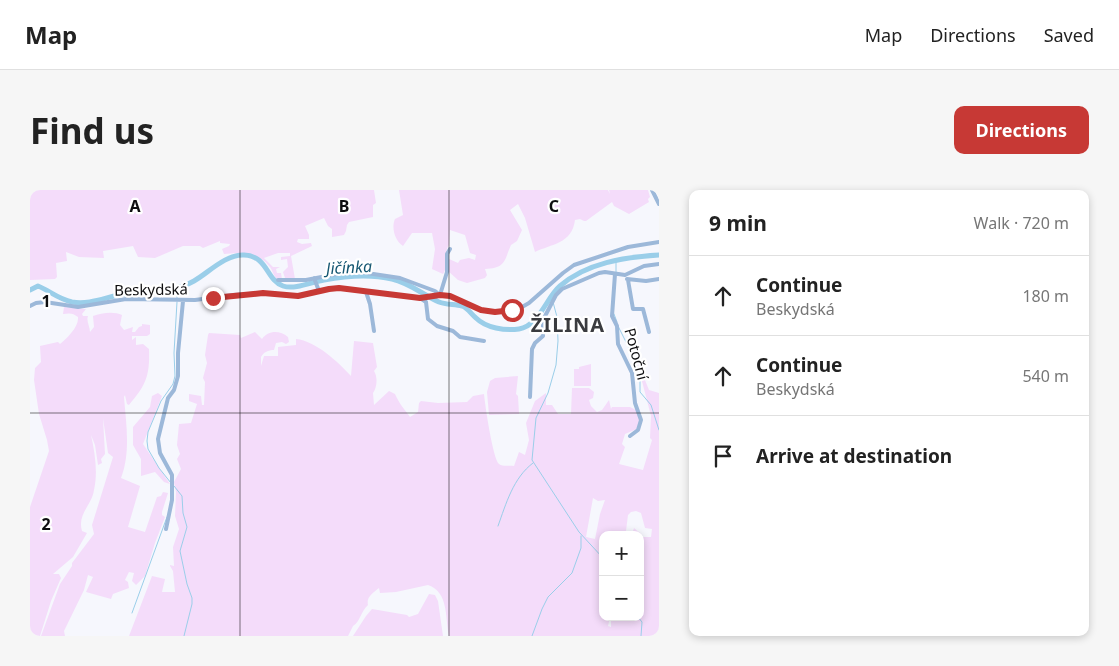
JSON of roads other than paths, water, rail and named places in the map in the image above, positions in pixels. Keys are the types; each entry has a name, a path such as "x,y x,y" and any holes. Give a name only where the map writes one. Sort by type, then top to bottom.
{"street":[{"path":"652,190 659,204"},
{"path":"278,280 306,280 360,272 400,278 435,291 438,296 459,299 481,310 495,312 522,307 535,299 562,273 574,265 628,247 659,242"},
{"path":"438,296 446,272 447,254 450,249"},
{"path":"530,398 532,349 544,334 543,320 556,295 562,289 599,273 625,275 644,266 659,264"},
{"name":"Potoční","path":"614,274 612,316 616,326 618,344 632,373 635,403 641,420 638,430 630,436"},
{"name":"Potoční","path":"625,275 628,280 633,309 644,309 648,332"},
{"path":"314,278 319,291"},
{"path":"628,280 646,281 659,279"},
{"name":"Beskydská","path":"30,306 45,302 78,307 126,299 182,301 263,293 298,296 339,288 421,298 438,296"},
{"path":"366,292 370,304 374,331"},
{"path":"421,298 426,302 428,319 437,326 460,337 484,341"},
{"path":"166,529 172,500 172,475 160,454 158,440 168,398 174,390 178,376 182,301"}],"waterway":[{"name":"Jičínka","path":"30,290 38,286 62,299 79,303 92,302 124,294 169,290 194,281 224,261 244,255 258,259 273,279 283,286 298,286 349,277 384,277 405,283 439,302 464,307 485,324 514,330 526,327 532,323 555,291 570,278 606,263 633,257 659,255"},
{"path":"616,260 616,273"},
{"path":"177,288 177,298"},
{"path":"171,483 159,468 148,449 147,441 148,432 161,401 173,384 175,376 174,353 177,302"},
{"path":"553,302 557,317 556,365 548,393 536,418 532,460 579,532 599,554"},
{"path":"614,314 617,322"},
{"path":"618,326 635,360 640,377 640,392 651,405 659,430"},
{"path":"498,526 515,484 533,463"},
{"path":"174,486 182,496 183,513 187,527 180,551 192,598 184,636"},
{"path":"132,613 167,517"},
{"path":"532,636 548,597 572,573 581,548 581,536"},
{"path":"641,621 641,636"}],"district":[{"name":"ŽILINA","path":"568,325"}]}
